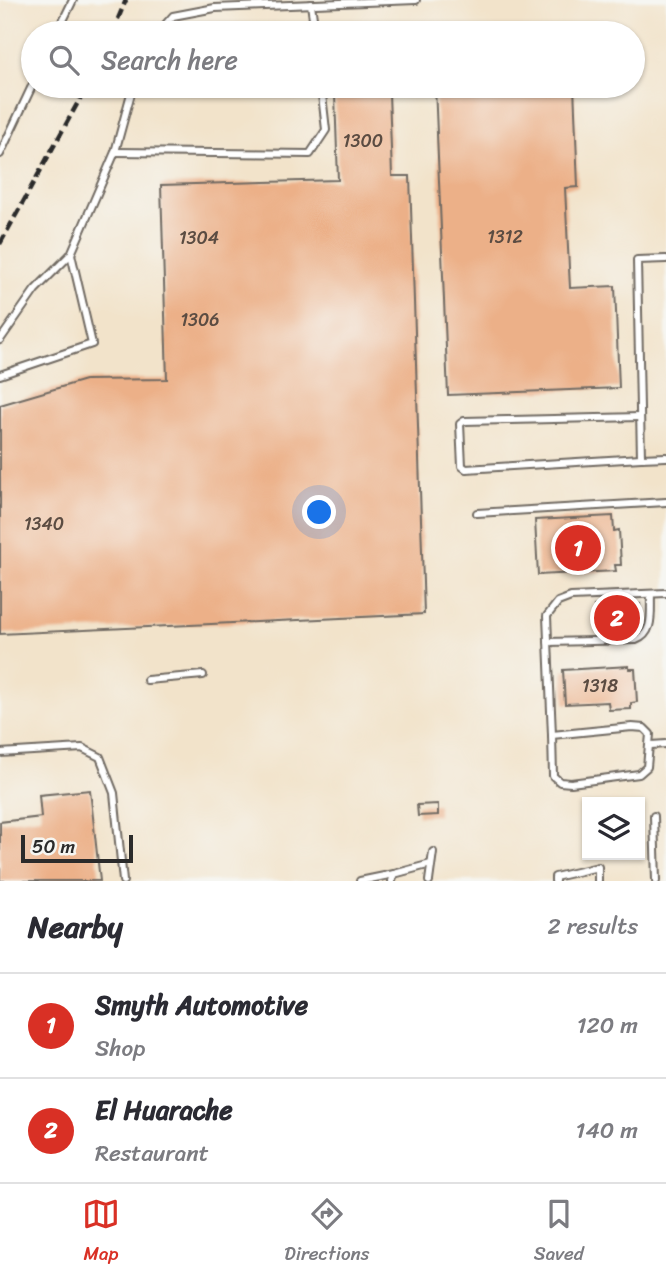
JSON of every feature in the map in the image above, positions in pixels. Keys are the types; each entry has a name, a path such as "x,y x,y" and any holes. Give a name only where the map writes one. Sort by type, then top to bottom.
{"lane":[{"path":"63,21 73,0"},
{"path":"214,0 215,8"},
{"path":"169,21 173,16 215,8 416,0"},
{"path":"312,4 314,21"},
{"path":"0,154 26,98"},
{"path":"0,340 34,290 71,254 115,152 129,98"},
{"path":"115,152 310,154 326,130 322,98"},
{"path":"0,374 92,344 71,254"},
{"path":"641,458 637,260 666,259"},
{"path":"640,417 464,421 460,424 462,466 466,469 666,457"},
{"path":"477,513 666,502"},
{"path":"552,735 644,728 650,734 651,745 647,768 639,774 560,782 553,776 547,616 558,601 571,597 666,593"},
{"path":"548,642 636,640 645,636 649,630 651,594"},
{"path":"147,680 203,675"},
{"path":"651,745 666,744"},
{"path":"0,753 82,748 100,757 114,793 123,881"},
{"path":"654,816 656,881"},
{"path":"429,881 433,852"},
{"path":"360,881 393,877 431,864"},
{"path":"555,881 555,877 598,867 598,881"}],"building":[{"path":"335,98 389,98 392,176 410,176 424,614 0,634 0,405 85,380 167,379 161,185 338,180"},
{"path":"436,98 574,98 578,187 565,188 570,288 615,286 619,388 448,395"},
{"path":"613,516 614,531 619,530 621,565 615,565 616,571 538,575 535,520"},
{"path":"640,604 640,631 595,632 594,606"},
{"path":"629,666 629,669 635,669 637,702 631,703 631,709 609,710 608,702 565,704 563,670"},
{"path":"90,790 100,881 0,881 0,822 41,817 39,795"},
{"path":"438,804 438,815 418,816 417,805"}],"railway":[{"path":"117,21 126,0"},
{"path":"0,244 80,98"}],"place":[{"name":"Smyth Automotive","path":"578,548"},
{"name":"El Huarache","path":"617,618"}]}
